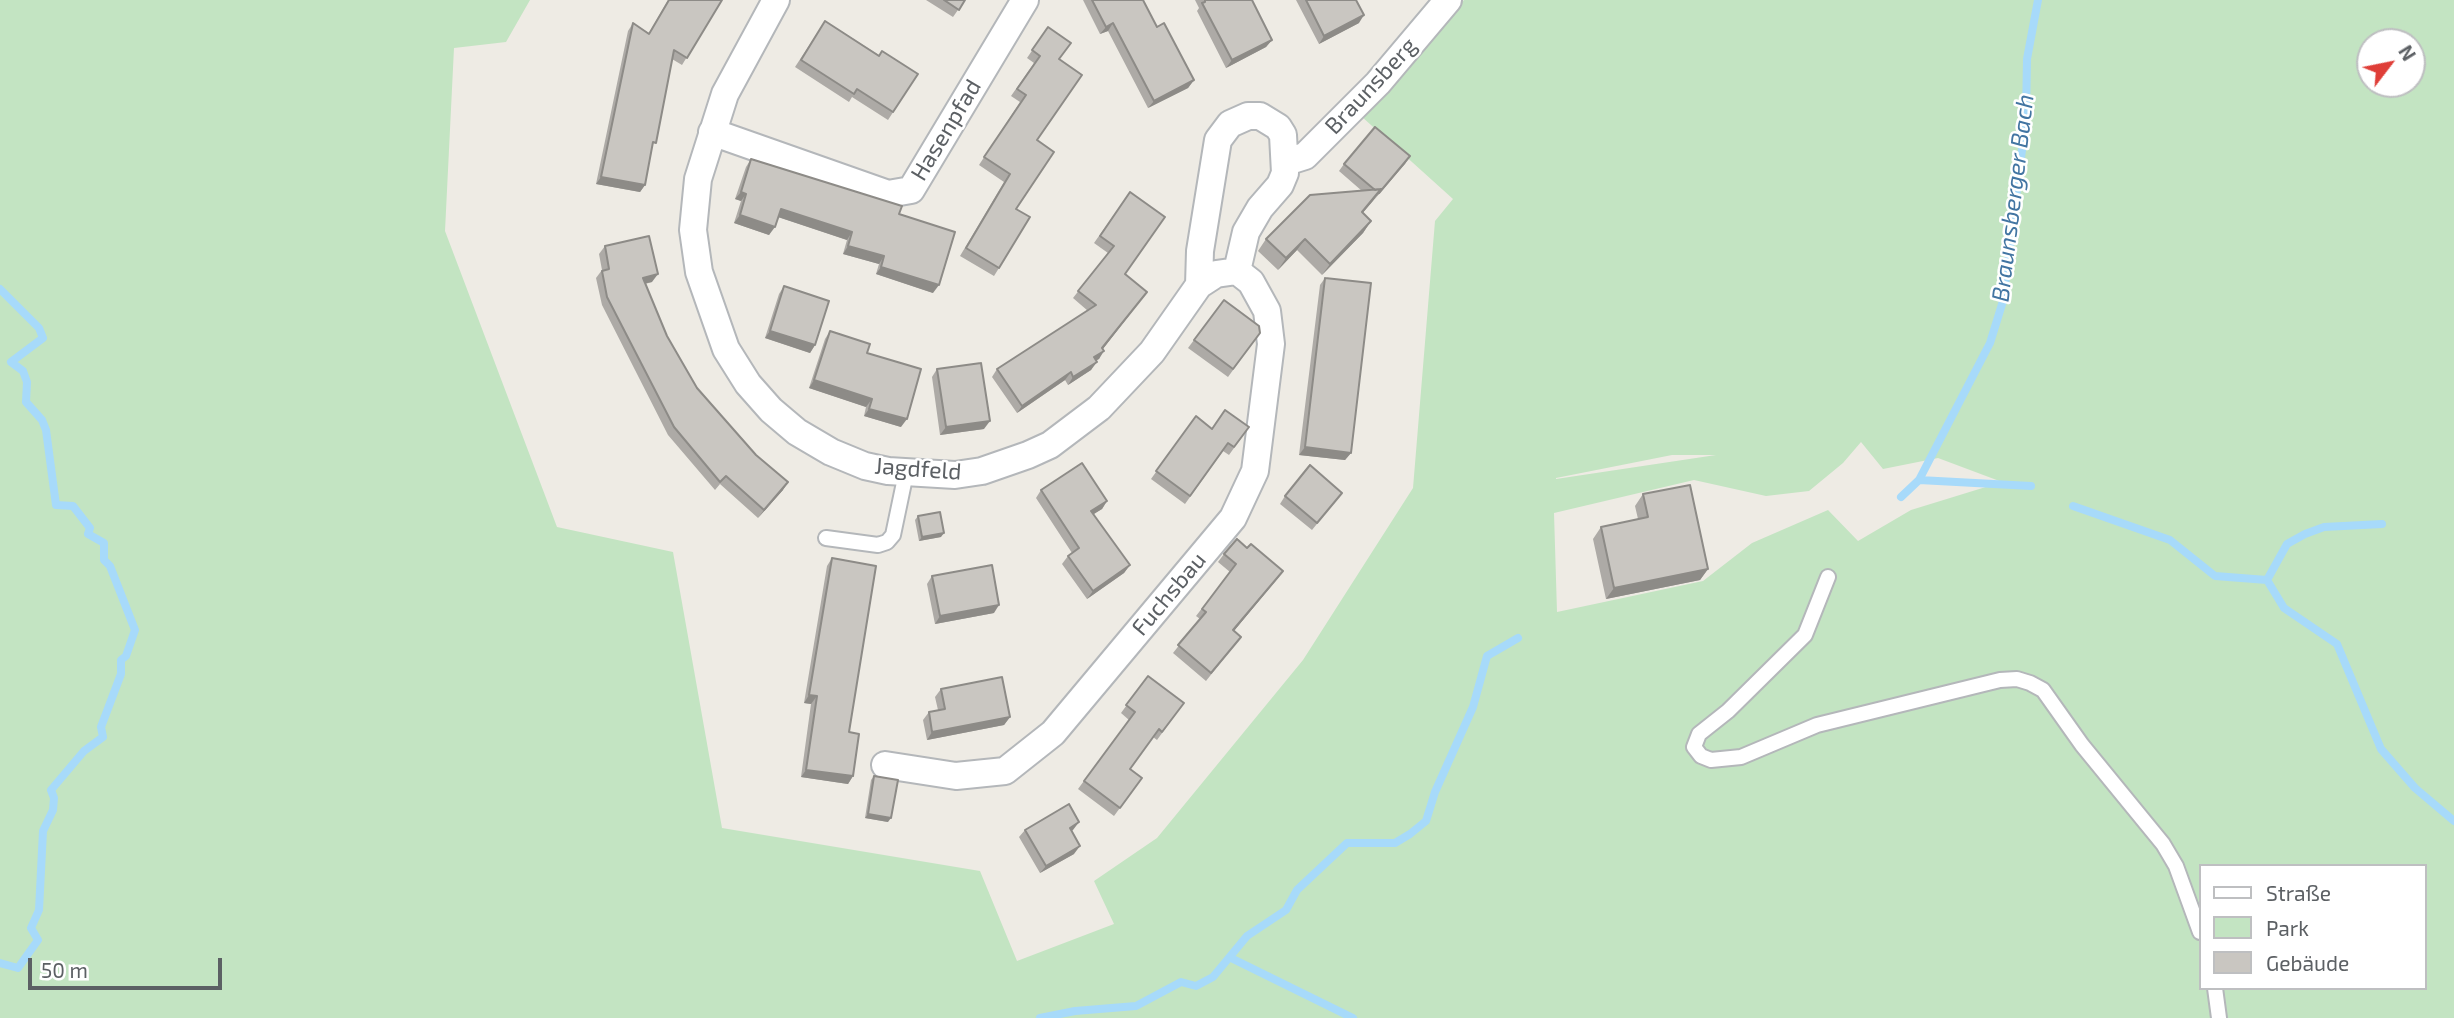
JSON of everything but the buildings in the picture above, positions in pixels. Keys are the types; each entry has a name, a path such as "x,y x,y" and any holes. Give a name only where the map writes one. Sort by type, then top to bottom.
{"street":[{"name":"Jagdfeld","path":"776,0 725,94 698,179 693,230 699,272 726,349 756,393 797,432 831,452 865,466 906,473 955,475 982,471 1050,445 1099,408 1152,352 1199,285"},
{"name":"Hasenpfad","path":"712,132 888,194 911,190 1025,0"},
{"name":"Braunsberg","path":"1286,162 1305,156 1378,83 1448,0"},
{"path":"1248,116 1268,119 1283,135 1286,162 1280,185 1246,232 1237,271 1216,274 1199,285 1200,251 1213,164 1222,131 1248,116"},
{"name":"Fuchsbau","path":"885,765 956,776 1005,771 1053,733 1233,518 1255,471 1270,344 1267,311 1251,282 1237,271"}],"lane":[{"path":"826,538 878,545 887,542 893,535 906,473"},
{"path":"1828,577 1805,635 1728,711 1699,734 1695,747 1701,756 1711,760 1741,757 1817,726 2000,680 2017,679 2030,683 2043,690 2082,745 2163,844 2176,866 2198,926"},
{"path":"2215,990 2219,1018"}],"green space":[{"path":"0,0 530,0 506,42 454,48 445,231 557,527 673,552 722,828 980,871 1017,961 1114,924 1094,881 1157,838 1303,660 1413,488 1435,221 1453,199 1361,116 1464,0 2454,0 2454,1018 0,1018","holes":["1861,442 1883,469 1938,458 2002,482 1911,510 1858,541 1828,510 1752,543 1703,581 1557,612 1554,513 1694,480 1766,496 1809,491 1843,463","1672,455 1716,455 1556,479"]}],"waterway":[{"name":"Braunsberger Bach","path":"1901,497 1919,480 1990,343 2003,301 2026,118 2027,59 2038,0"},
{"path":"0,289 39,328 43,338 11,362 23,371 27,382 26,402 42,420 46,430 56,505 73,506 90,528 88,534 104,543 104,560 110,566 135,630 126,656 121,660 121,674 101,727 103,737 84,751 51,790 54,798 53,810 43,831 39,910 31,928 38,940 18,968 0,963"},
{"path":"1919,480 2031,486"},
{"path":"2073,506 2170,540 2215,576 2267,580 2284,608 2337,644 2381,749 2415,788 2454,821"},
{"path":"2267,580 2287,544 2305,534 2324,527 2382,524"},
{"name":"Braunsberger Bach","path":"1040,1018 1075,1011 1136,1006 1181,982 1196,986 1213,977 1247,936 1286,910 1297,890 1347,843 1395,843 1410,834 1426,821 1435,792 1473,707 1487,656 1518,638"},
{"path":"1231,958 1353,1018"}]}
